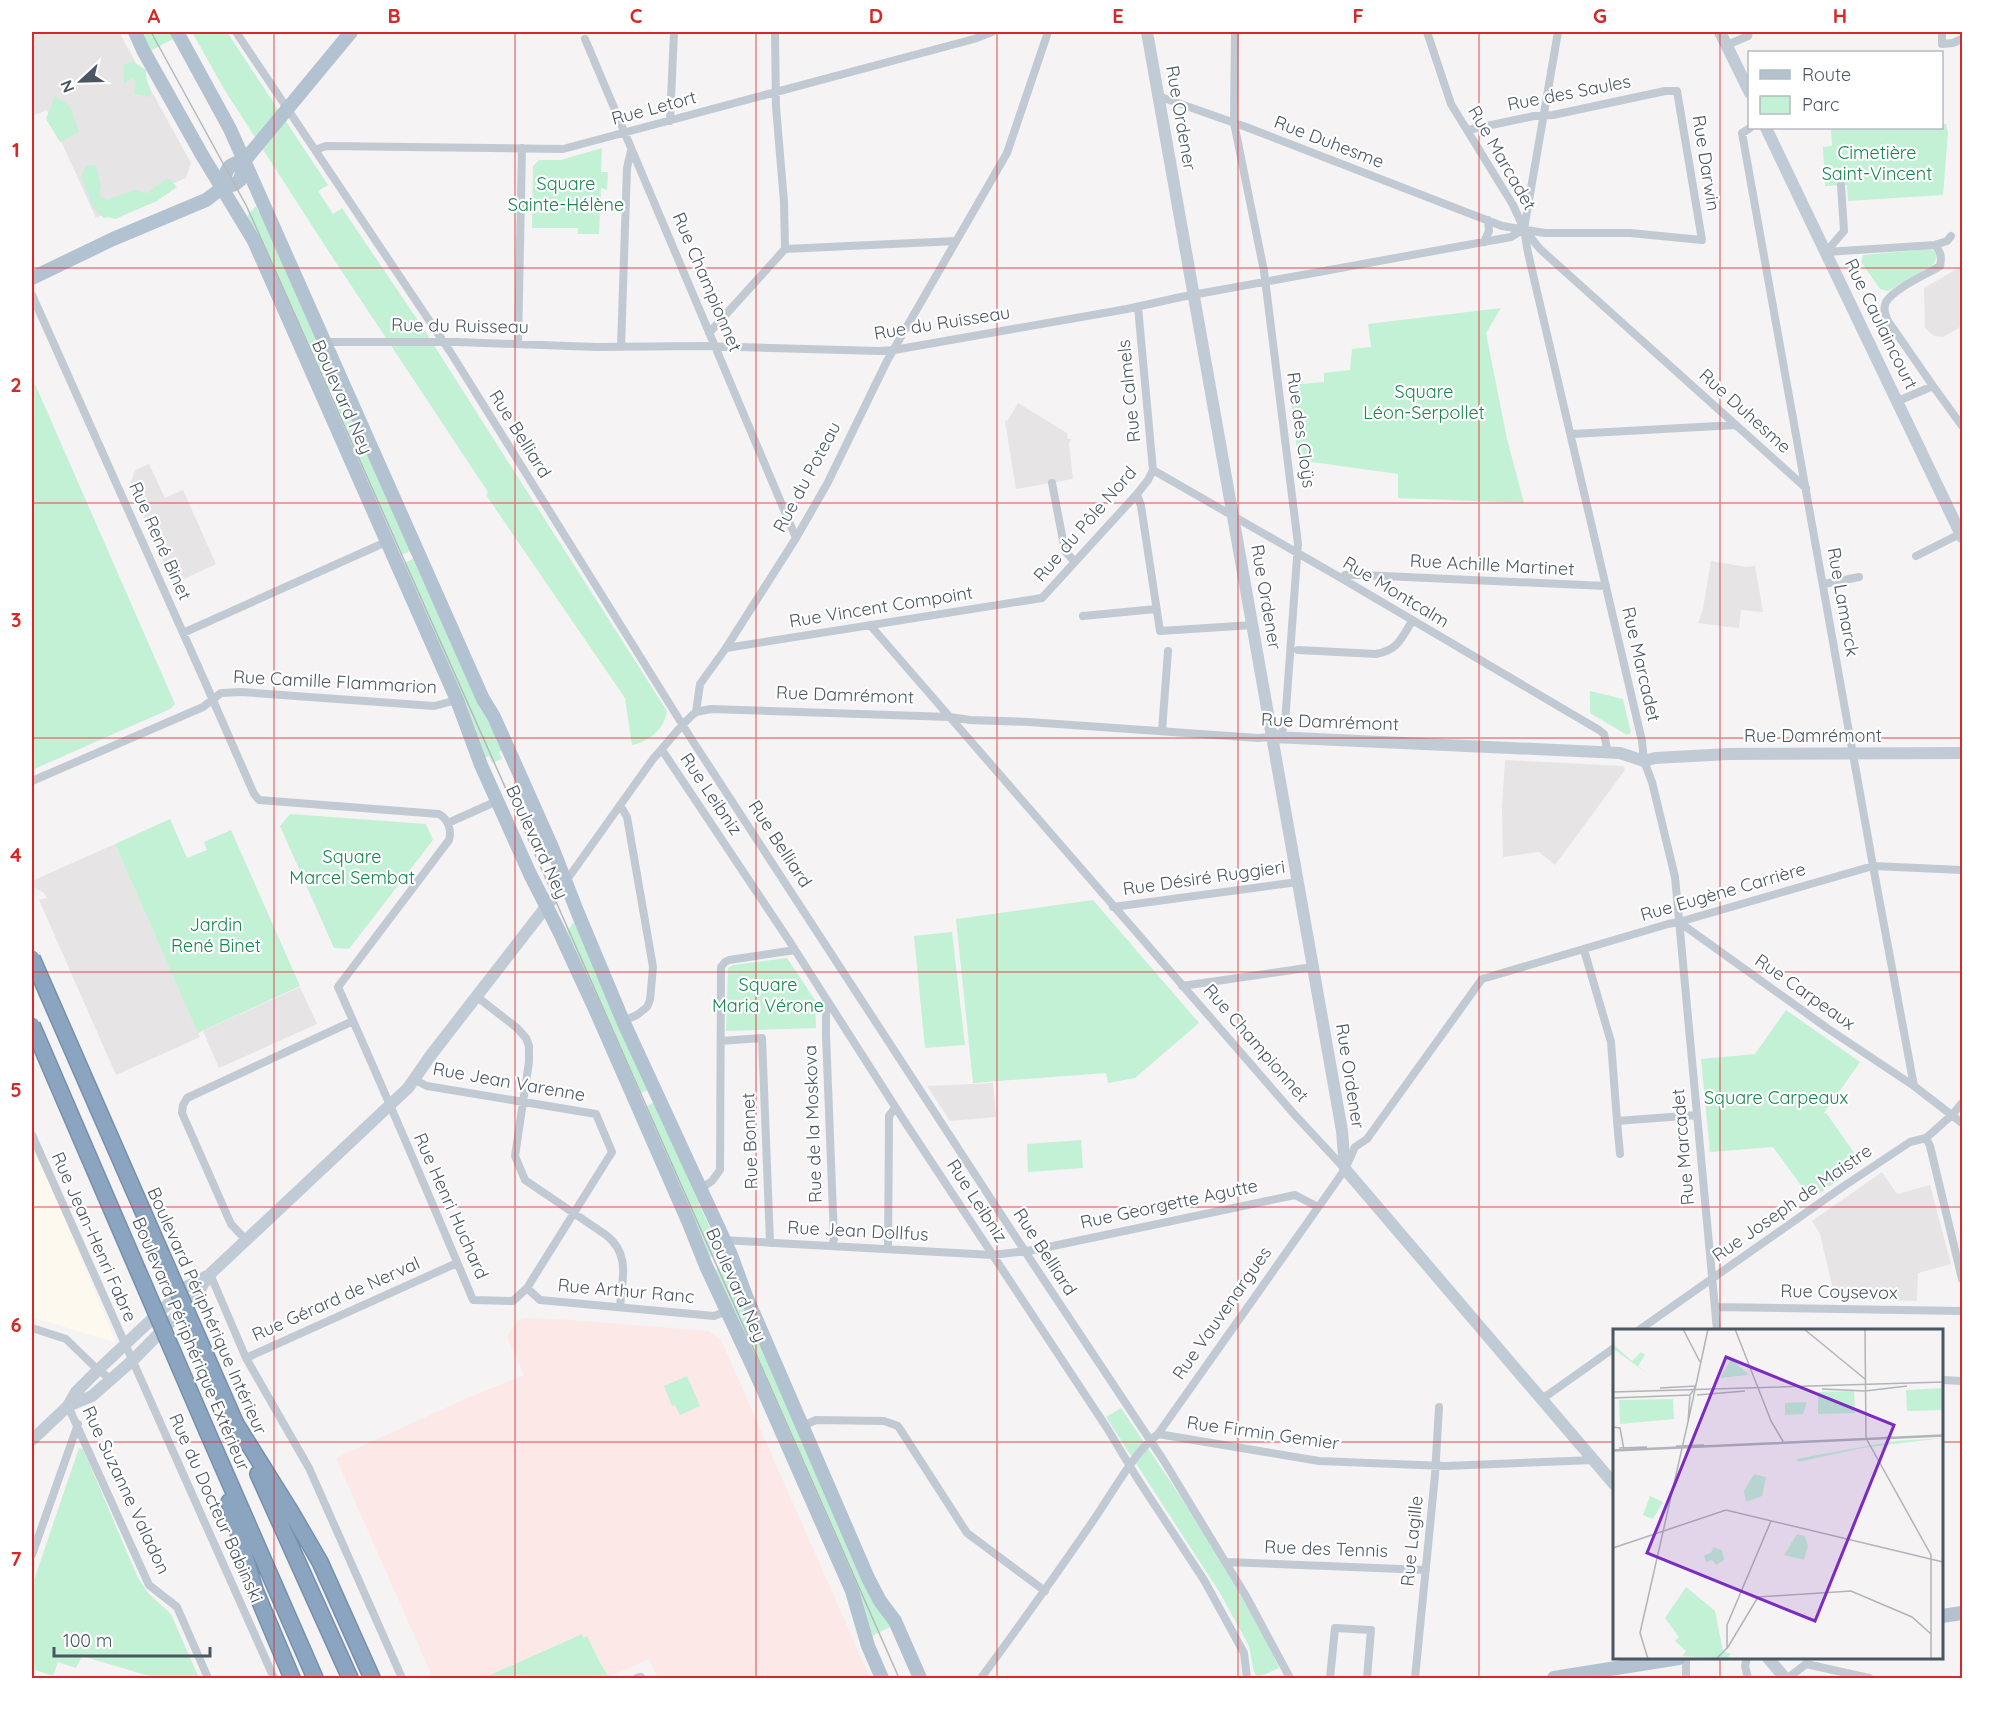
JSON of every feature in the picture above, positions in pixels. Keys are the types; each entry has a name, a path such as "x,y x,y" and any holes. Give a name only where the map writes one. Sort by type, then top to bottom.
{"highway":[{"name":"Boulevard Périphérique Intérieur","path":"32,958 350,1678"},
{"name":"Boulevard Périphérique Extérieur","path":"32,1025 315,1678"},
{"path":"236,1424 320,1562 372,1678"},
{"path":"207,1431 255,1590 292,1678"}],"main road":[{"name":"Boulevard Ney","path":"135,32 143,50 254,241 457,700 473,746 497,801 596,1011 706,1266 852,1591 868,1646 882,1678"},
{"name":"Boulevard Ney","path":"177,32 231,129 245,160 483,699 494,717 552,847 623,1021 700,1189 867,1578 895,1621 920,1678"},
{"path":"32,278 113,239 206,200 222,188 227,168 245,160 351,32"},
{"path":"1943,1616 1962,1613"},
{"path":"1554,1678 1574,1677 1673,1659"}],"street":[{"name":"Rue Belliard","path":"236,32 443,342 682,724 1150,1440 1226,1562 1290,1678"},
{"path":"670,120 674,32"},
{"path":"709,333 785,249 776,92 776,32"},
{"name":"Rue Letort","path":"315,150 326,146 563,149 974,39 991,32"},
{"name":"Rue du Poteau","path":"696,712 700,684 726,648 796,538 827,484 894,350 1007,153 1048,32"},
{"name":"Rue Ordener","path":"1147,32 1342,1131 1345,1169"},
{"name":"Rue des Cloÿs","path":"1235,32 1234,123 1266,282 1298,554 1285,723 1282,732 1273,737"},
{"name":"Rue Marcadet","path":"1427,32 1451,104 1513,205 1524,229 1642,741 1644,761 1652,782 1675,877 1711,1279 1718,1329"},
{"path":"1524,229 1558,32"},
{"path":"1720,32 1745,73 1748,88"},
{"path":"1727,45 1748,36 1749,32"},
{"path":"1942,32 1942,44 1962,39"},
{"name":"Rue Championnet","path":"585,39 796,538"},
{"name":"Rue des Saules","path":"1468,130 1665,91 1677,91"},
{"name":"Rue Darwin","path":"1677,91 1702,240"},
{"name":"Rue Duhesme","path":"1158,96 1502,226 1545,233 1630,233 1702,240"},
{"name":"Rue Lamarck","path":"1748,129 1742,133 1914,1086"},
{"name":"Rue Caulaincourt","path":"1766,129 1962,535"},
{"path":"518,344 522,148"},
{"path":"621,347 627,168 632,151"},
{"path":"1826,252 1844,231 1840,185"},
{"path":"1484,242 1489,231 1488,220"},
{"name":"Rue Duhesme","path":"1524,229 1540,249 1806,488"},
{"name":"Rue du Ruisseau","path":"325,342 894,350 1511,237 1524,229"},
{"path":"1826,252 1935,245 1947,241 1951,236"},
{"path":"785,249 956,241"},
{"path":"1935,245 1942,258 1940,266 1894,293 1887,300 1884,311 1887,321 1962,426"},
{"name":"Rue René Binet","path":"32,295 254,794 259,800 439,814 448,823"},
{"name":"Rue Calmels","path":"1138,307 1153,471"},
{"path":"1898,401 1933,386"},
{"path":"1572,434 1736,425"},
{"name":"Rue Montcalm","path":"1153,471 1341,578 1599,730 1604,734 1608,753"},
{"name":"Rue du Pôle Nord","path":"1042,598 1137,494 1153,471"},
{"path":"1052,483 1065,551 1074,561"},
{"path":"1137,494 1141,506 1160,631 1253,625"},
{"path":"1916,556 1962,535"},
{"path":"183,633 386,542"},
{"name":"Rue Achille Martinet","path":"1341,578 1345,575 1362,575 1606,586"},
{"path":"1824,584 1859,577"},
{"name":"Rue Vincent Compoint","path":"726,648 1042,598"},
{"path":"1083,616 1156,609"},
{"path":"1298,650 1376,654 1387,652 1397,646 1412,621"},
{"name":"Rue Championnet","path":"870,625 1113,907 1345,1169 1613,1483"},
{"path":"1162,731 1168,651"},
{"name":"Rue Camille Flammarion","path":"32,781 203,707 221,693 241,692 434,706 457,700"},
{"name":"Rue Damrémont","path":"696,712 711,709 950,717 1273,737 1620,753 1644,761 1655,758 1729,754 1962,753"},
{"path":"32,1440 68,1406 76,1392 98,1370 126,1355 194,1298 210,1274 408,1088 566,881 653,759 682,724 696,712"},
{"name":"Rue Leibniz","path":"662,750 795,950 1204,1580 1244,1653 1247,1678"},
{"path":"390,1105 338,987 449,840 448,823 497,801"},
{"path":"620,805 627,817 653,968 650,1000 647,1007 637,1015 623,1021"},
{"name":"Rue Eugène Carrière","path":"1496,975 1873,866 1960,868"},
{"name":"Rue Désiré Ruggieri","path":"1113,907 1298,882"},
{"name":"Rue Carpeaux","path":"1679,922 1952,1115"},
{"path":"700,1189 720,1170 721,967 725,962 795,950"},
{"path":"1584,950 1611,1042 1620,1154"},
{"path":"1182,986 1313,967"},
{"name":"Rue Vauvenargues","path":"981,1678 1045,1591 1131,1466 1150,1440 1158,1434 1345,1169 1355,1147 1366,1139 1482,979 1496,975"},
{"path":"476,996 517,1028 528,1042 530,1054 515,1156 525,1180 606,1235 620,1249 623,1263 620,1307"},
{"name":"Rue de la Moskova","path":"826,999 825,1035 834,1239 832,1246"},
{"path":"246,1240 231,1224 182,1113 184,1101 353,1021"},
{"name":"Rue Bonnet","path":"721,1041 762,1038 771,1243"},
{"name":"Rue Jean Varenne","path":"413,1079 427,1086 596,1114 612,1152 573,1213"},
{"name":"Rue Joseph de Maistre","path":"1640,1329 1910,1142 1926,1138 1962,1103"},
{"name":"Rue Henri Huchard","path":"390,1105 473,1300 513,1301 527,1288"},
{"path":"888,1249 889,1116 896,1108"},
{"path":"1617,1121 1697,1115"},
{"path":"1952,1115 1962,1123"},
{"name":"Rue Jean-Henri Fabre","path":"32,1135 126,1355"},
{"path":"1926,1138 1930,1146 1962,1279"},
{"name":"Rue Georgette Agutte","path":"992,1255 1025,1252 1295,1195 1318,1207"},
{"path":"527,1288 573,1213"},
{"name":"Rue Jean Dollfus","path":"722,1240 992,1255"},
{"name":"Rue Gérard de Nerval","path":"210,1274 246,1358 458,1263"},
{"name":"Rue Arthur Ranc","path":"527,1288 540,1300 714,1316 727,1311"},
{"name":"Rue Coysevox","path":"1715,1307 1962,1311"},
{"path":"32,1328 66,1339 98,1370 111,1379"},
{"path":"1542,1399 1613,1349"},
{"path":"68,1406 92,1396 111,1379 126,1355"},
{"name":"Rue du Docteur Babinski","path":"126,1355 274,1678"},
{"path":"246,1358 309,1468 402,1678"},
{"path":"1943,1380 1962,1380"},
{"name":"Rue Suzanne Valadon","path":"68,1406 149,1585 177,1607 208,1678"},
{"name":"Rue Lagille","path":"1416,1678 1439,1407"},
{"path":"802,1426 816,1420 884,1421 898,1426 967,1533 1045,1591"},
{"path":"32,1555 78,1424"},
{"name":"Rue Firmin Gemier","path":"1158,1434 1319,1461 1435,1466 1594,1460"},
{"name":"Rue des Tennis","path":"1226,1562 1426,1570"},
{"path":"1330,1678 1335,1628 1371,1630 1367,1678"},
{"path":"1686,1659 1686,1678"},
{"path":"1748,1659 1746,1666 1748,1678"},
{"path":"1769,1659 1786,1678 1806,1664 1869,1678"},
{"path":"637,1678 642,1678"}],"shaded area":[{"path":"32,32 119,32 191,163 186,178 96,218 47,110 32,116"},
{"path":"1962,266 1962,326 1943,337 1934,336 1925,328 1924,288"},
{"path":"1018,403 1067,433 1068,439 1071,439 1069,443 1073,479 1016,489 1005,421 1008,420"},
{"path":"149,464 165,498 183,490 216,564 173,584 130,485 135,470"},
{"path":"1711,561 1746,567 1755,566 1763,612 1741,610 1739,628 1698,623 1703,609"},
{"path":"1505,760 1623,766 1625,770 1555,865 1539,852 1503,857 1502,808"},
{"path":"115,844 200,1037 116,1075 39,900 47,898 44,893 32,886 32,881"},
{"path":"300,987 317,1024 219,1068 203,1031"},
{"path":"993,1083 996,1117 950,1121 927,1086"},
{"path":"32,1139 116,1343 32,1317"},
{"path":"1882,1172 1897,1194 1930,1185 1951,1264 1918,1273 1917,1301 1831,1299 1832,1285 1820,1234 1812,1221"},
{"path":"524,1318 708,1331 721,1340 870,1678 658,1678 649,1659 609,1677 587,1637 583,1638 581,1634 483,1678 433,1678 336,1458 524,1375 507,1337 518,1320"}],"green space":[{"path":"141,32 171,32 175,38 150,51"},
{"path":"192,32 227,32 328,185 318,191 333,214 342,208 421,325 667,711 660,728 644,741 632,745 625,698 486,495 488,492 224,89"},
{"path":"132,61 146,70 151,97 134,94 136,82 131,78 125,84 124,65"},
{"path":"55,96 70,106 79,132 60,142 46,119"},
{"name":"Cimetière Saint-Vincent","path":"1943,124 1946,124 1948,133 1943,195 1848,201 1847,185 1825,186 1823,147 1832,146 1831,129 1943,129"},
{"name":"Square Sainte-Hélène","path":"602,148 601,172 608,172 607,190 601,188 599,234 578,234 578,228 532,228 533,166 539,160 561,160"},
{"path":"86,165 96,165 101,186 99,195 107,200 134,190 147,193 168,178 177,187 157,201 115,219 104,218 94,209 81,177"},
{"path":"256,206 259,213 261,212 337,387 328,391 325,390 246,217"},
{"path":"1929,249 1937,256 1934,264 1888,291 1880,289 1861,262 1863,255"},
{"name":"Square Léon-Serpollet","path":"1501,308 1486,333 1507,439 1524,503 1398,498 1398,474 1298,460 1289,385 1324,382 1324,373 1350,370 1352,349 1371,347 1368,324"},
{"path":"35,384 175,704 170,709 32,770 32,386"},
{"path":"341,395 410,551 401,555 332,399"},
{"path":"413,559 479,706 504,749 499,752 502,759 492,763 489,756 484,758 467,706 404,563"},
{"path":"1590,691 1623,699 1631,733 1627,735 1590,713"},
{"name":"Square Marcel Sembat","path":"290,814 426,824 433,840 349,949 334,948 280,826"},
{"name":"Jardin René Binet","path":"170,819 187,858 207,850 204,842 231,830 300,986 198,1033 115,844"},
{"path":"1093,900 1199,1023 1135,1078 1108,1083 1106,1073 973,1083 956,919"},
{"path":"574,922 650,1089 637,1095 567,931"},
{"path":"952,932 965,1045 925,1048 914,936"},
{"name":"Square Maria Vérone","path":"787,958 815,1000 816,1028 726,1031 728,968 733,965"},
{"name":"Square Carpeaux","path":"1786,1010 1860,1062 1824,1113 1827,1114 1862,1164 1811,1199 1773,1147 1710,1152 1701,1059 1755,1054"},
{"path":"655,1102 711,1231 723,1252 708,1258 642,1108"},
{"path":"1081,1140 1083,1168 1028,1172 1027,1144"},
{"path":"728,1264 892,1626 870,1637 713,1271"},
{"path":"687,1376 700,1406 680,1415 675,1405 672,1406 664,1386"},
{"path":"1121,1408 1225,1567 1279,1668 1257,1678 1249,1646 1220,1593 1106,1417"},
{"path":"79,1448 83,1449 138,1578 148,1593 171,1614 199,1678 156,1678 82,1656 76,1668 58,1662 53,1676 32,1669 32,1586"},
{"path":"582,1634 583,1638 587,1636 609,1677 483,1678"}],"tram line":[{"path":"151,32 247,207 899,1678"}]}
